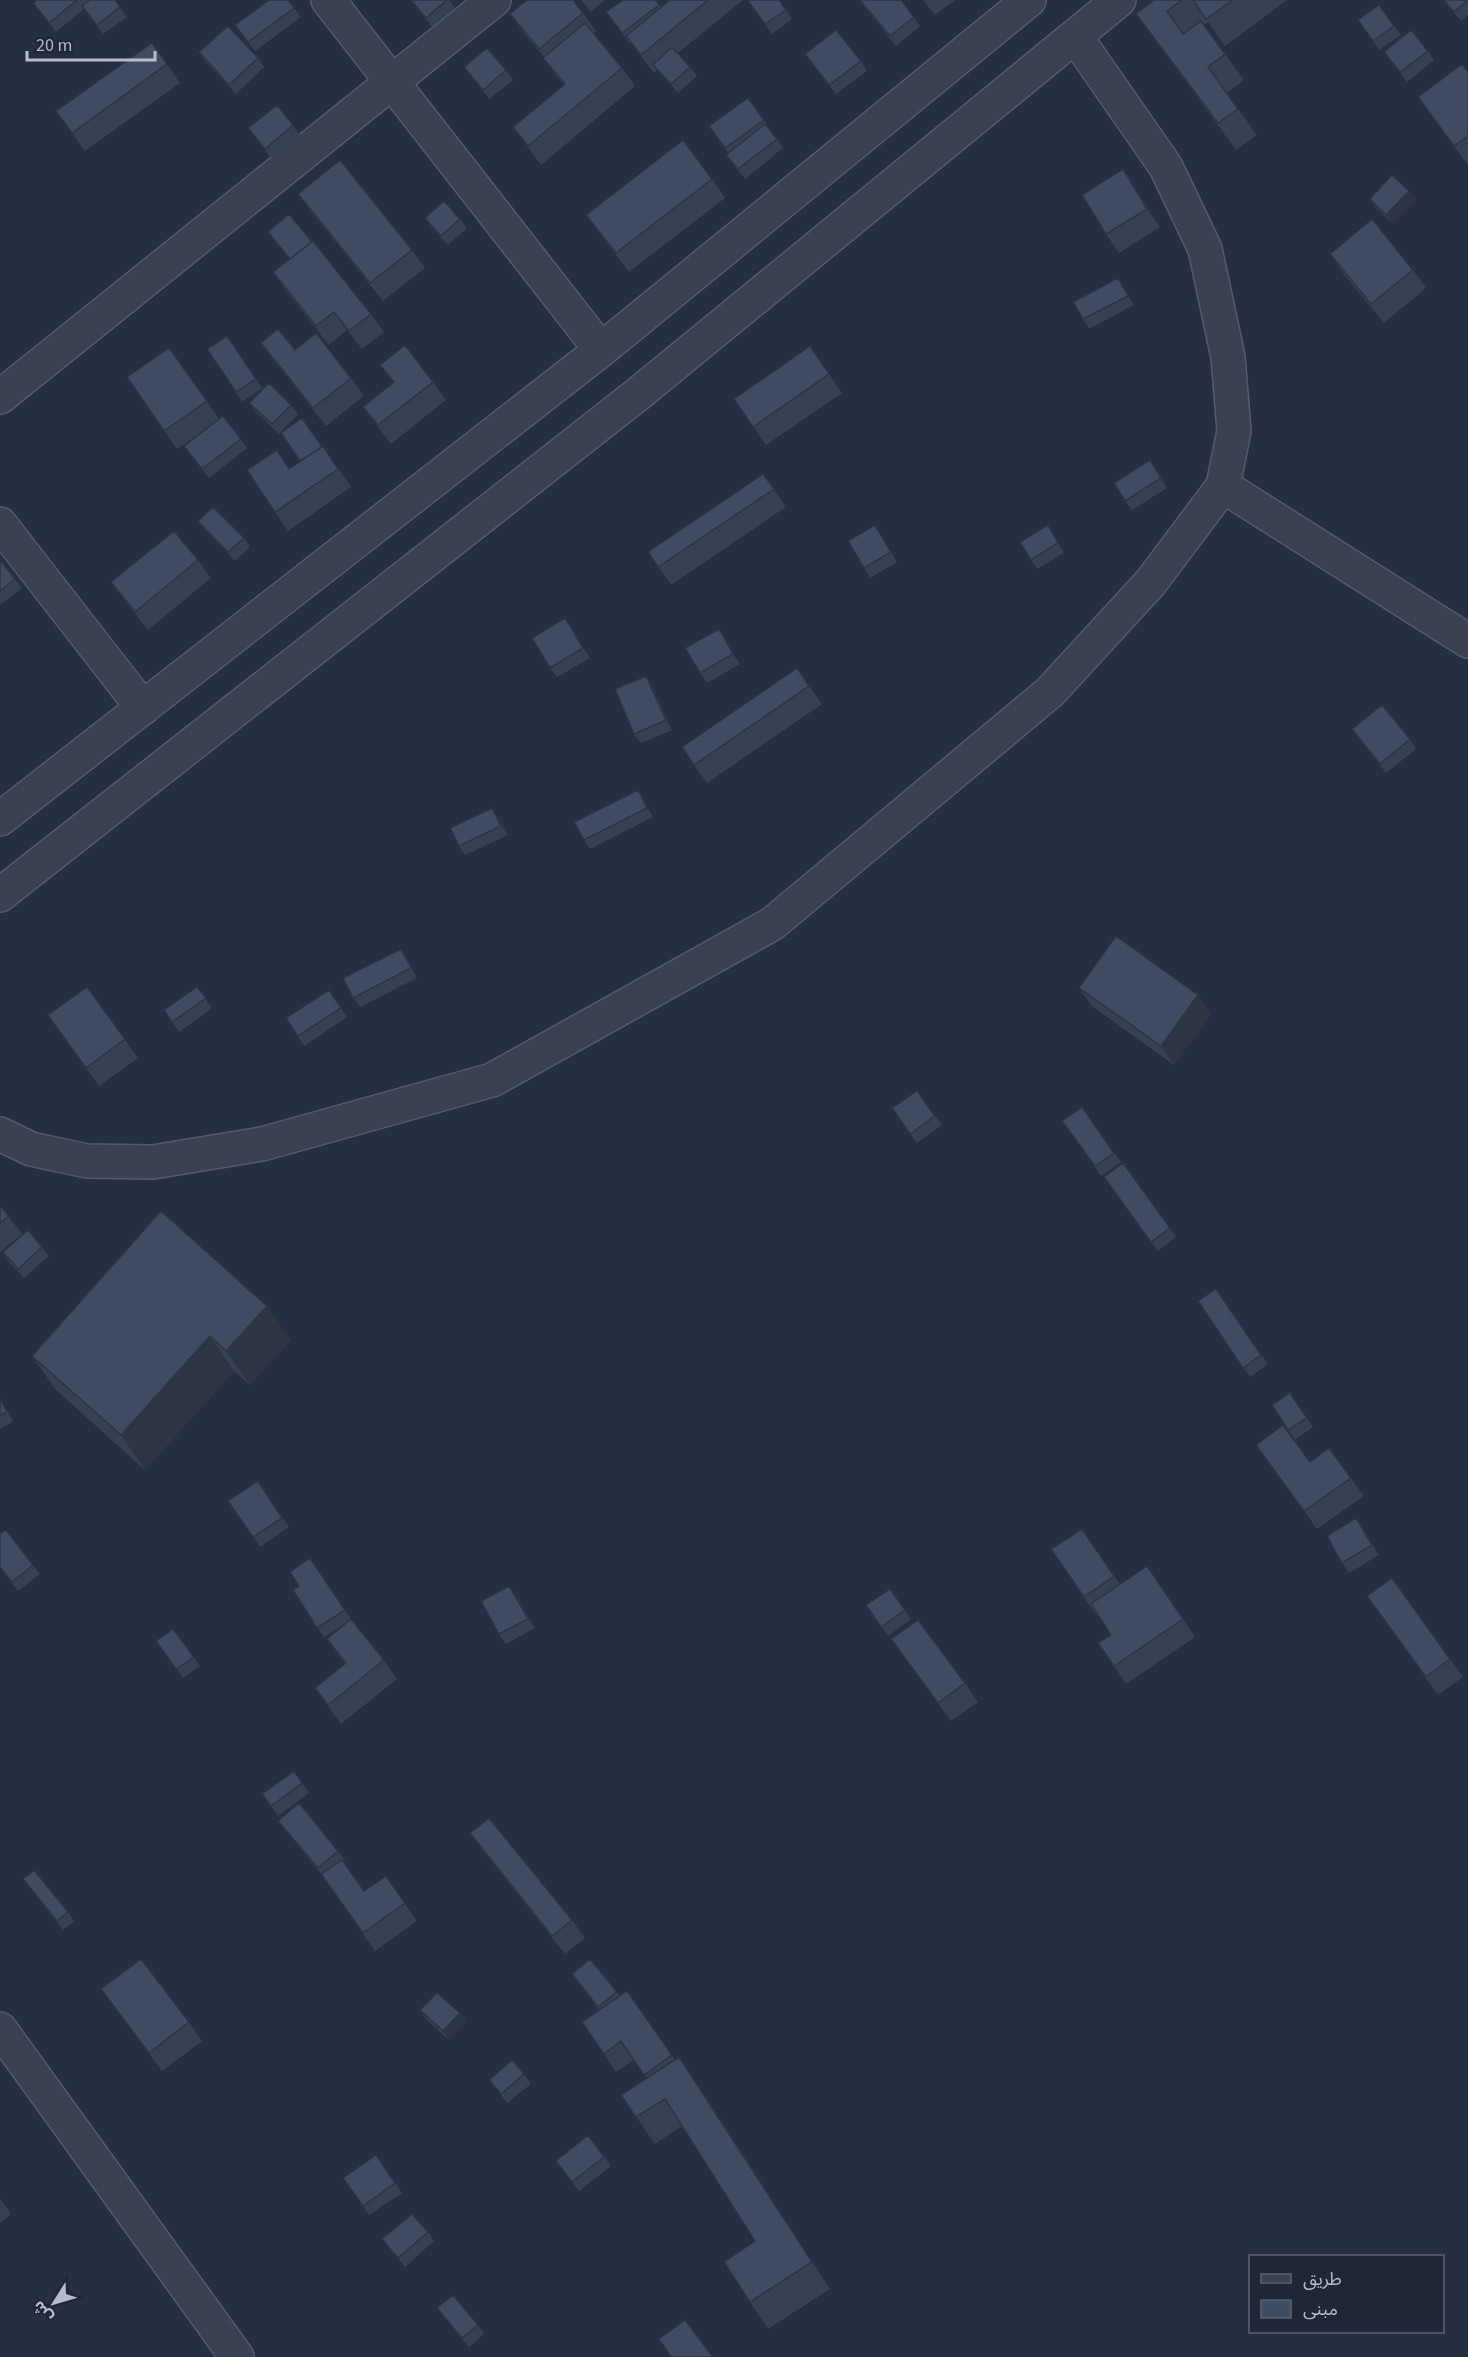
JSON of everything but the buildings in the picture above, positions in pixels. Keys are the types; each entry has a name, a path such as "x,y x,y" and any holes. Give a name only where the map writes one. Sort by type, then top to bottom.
{"street":[{"path":"328,0 602,350"},
{"path":"0,397 494,0"},
{"path":"0,819 602,350 1029,0"},
{"path":"0,895 638,394 1119,0"},
{"path":"0,1134 32,1149 87,1161 153,1162 262,1144 492,1080 772,924 1050,692 1151,582 1223,486 1234,431 1228,357 1205,249 1166,167 1075,36"},
{"path":"1223,486 1468,641"},
{"path":"0,524 143,708"},
{"path":"0,2029 237,2357"}]}
